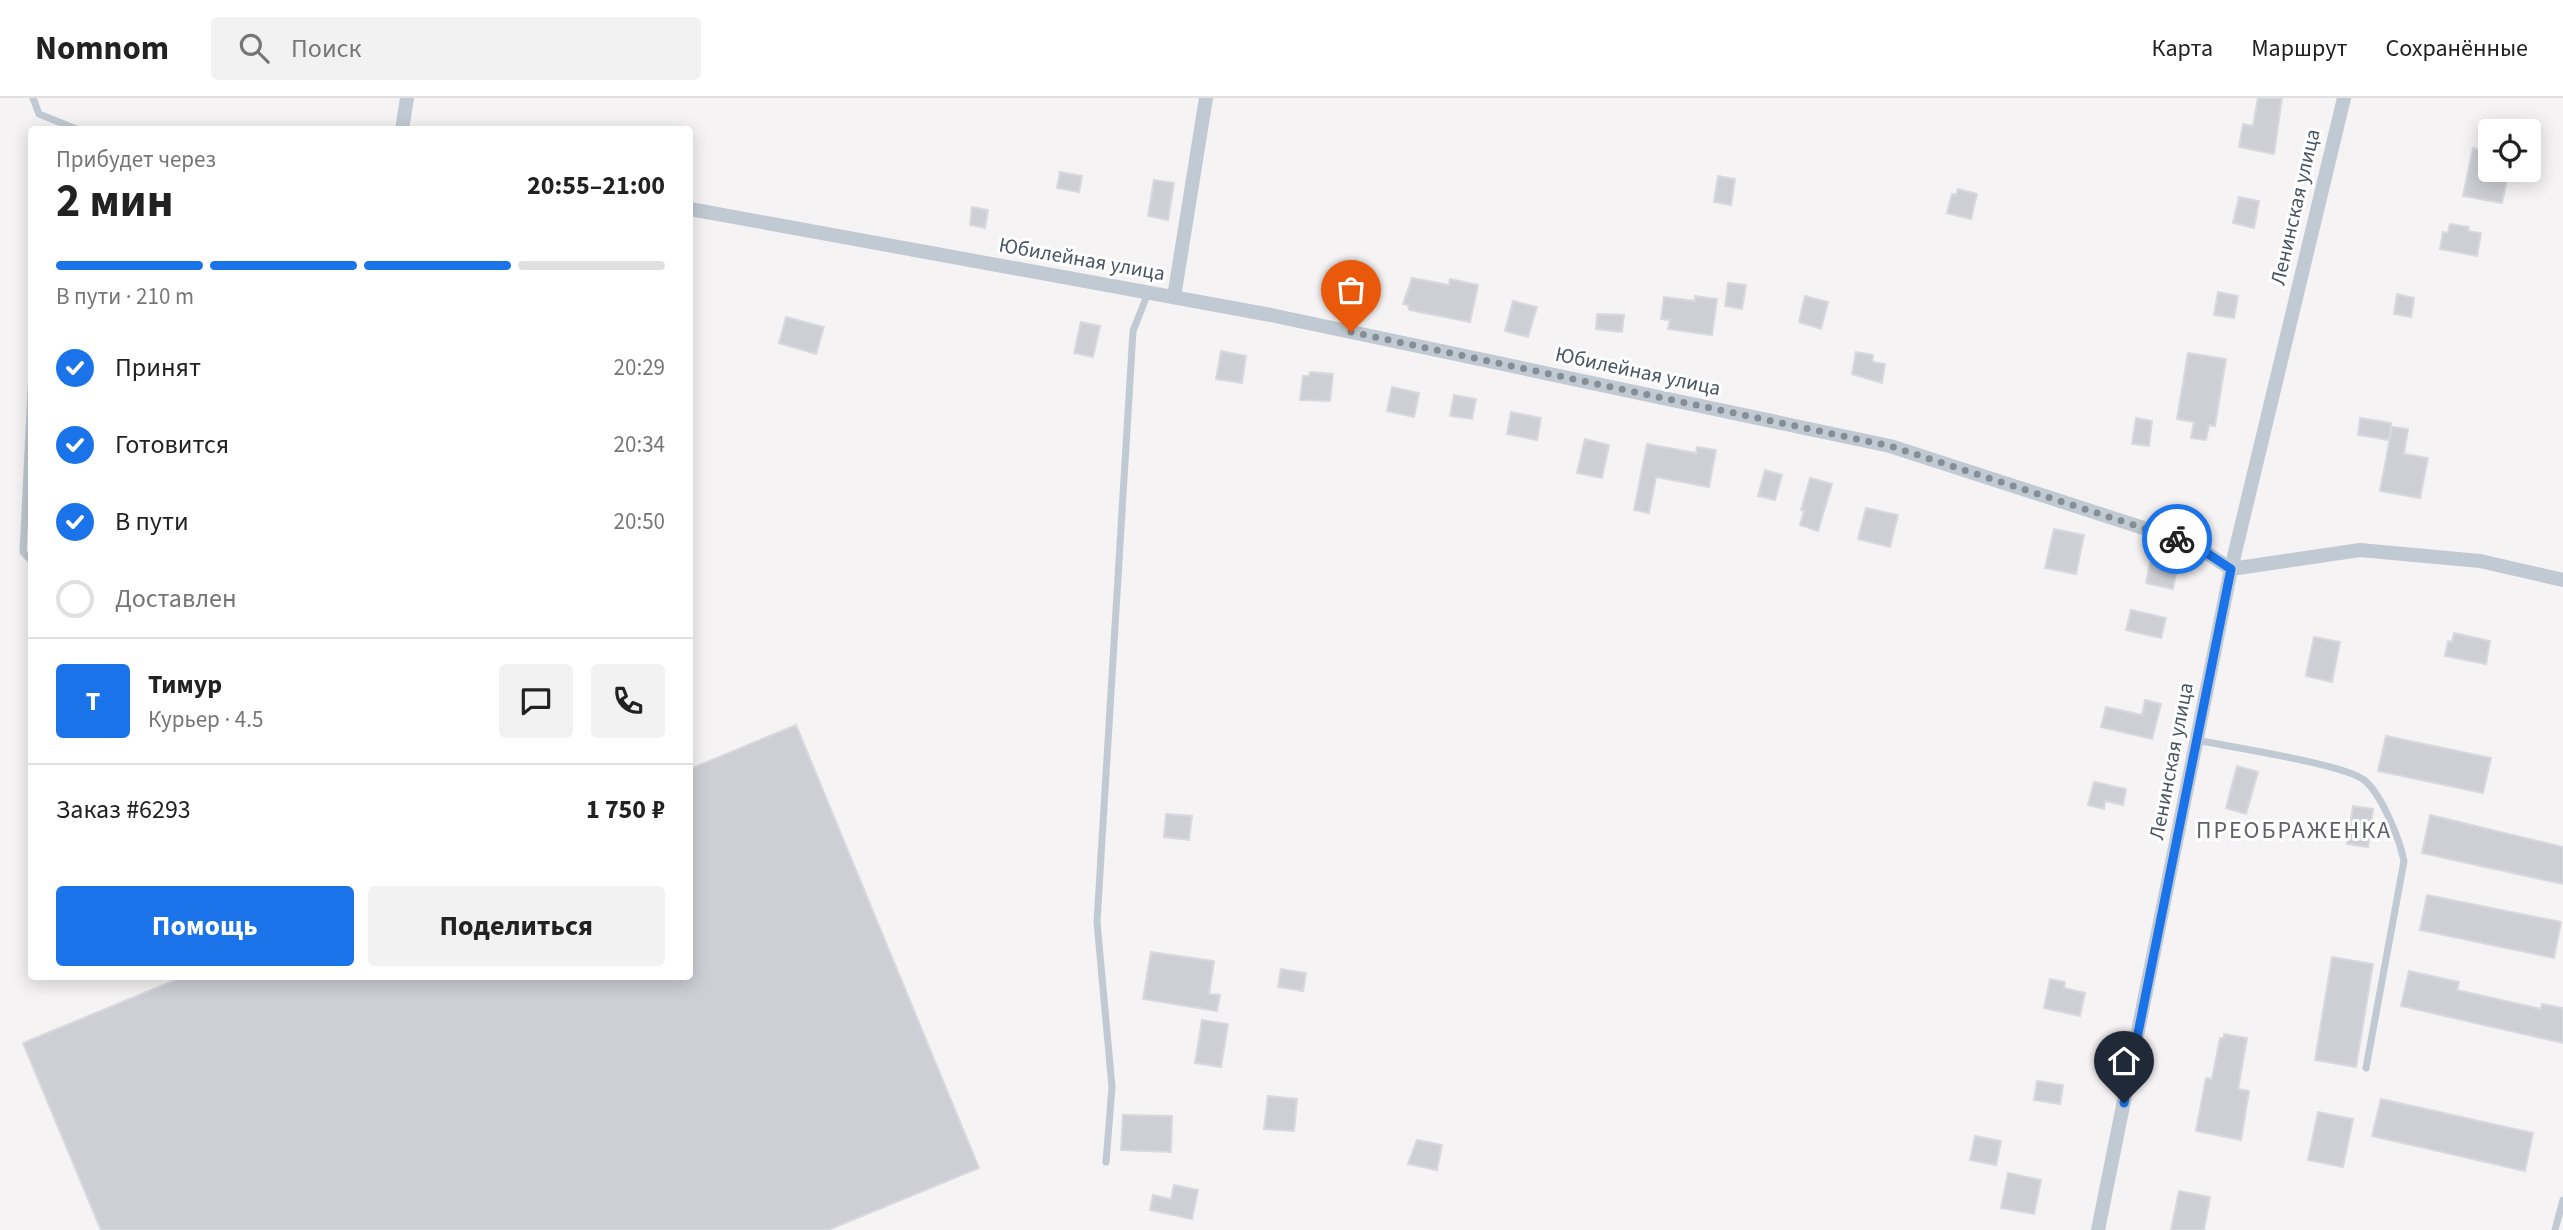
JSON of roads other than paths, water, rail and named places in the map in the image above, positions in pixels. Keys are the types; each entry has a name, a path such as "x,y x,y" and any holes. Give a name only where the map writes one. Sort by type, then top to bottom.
{"street":[{"path":"403,126 407,98"},
{"path":"1174,297 1206,98"},
{"name":"Ленинская улица","path":"2098,1230 2231,569 2344,98"},
{"name":"Юбилейная улица","path":"693,210 1271,315 1890,446 2193,544 2231,569"},
{"path":"2231,569 2360,550 2480,561 2563,580"}],"lane":[{"path":"33,98 39,114 69,126"},
{"path":"1105,1162 1112,1087 1097,922 1133,331 1149,292"},
{"path":"28,452 23,552 28,558"},
{"path":"2196,740 2351,773 2375,791 2402,848 2404,861 2366,1068"},
{"path":"2555,1230 2563,1200"}],"district":[{"name":"ПРЕОБРАЖЕНКА","path":"2294,830"}]}
